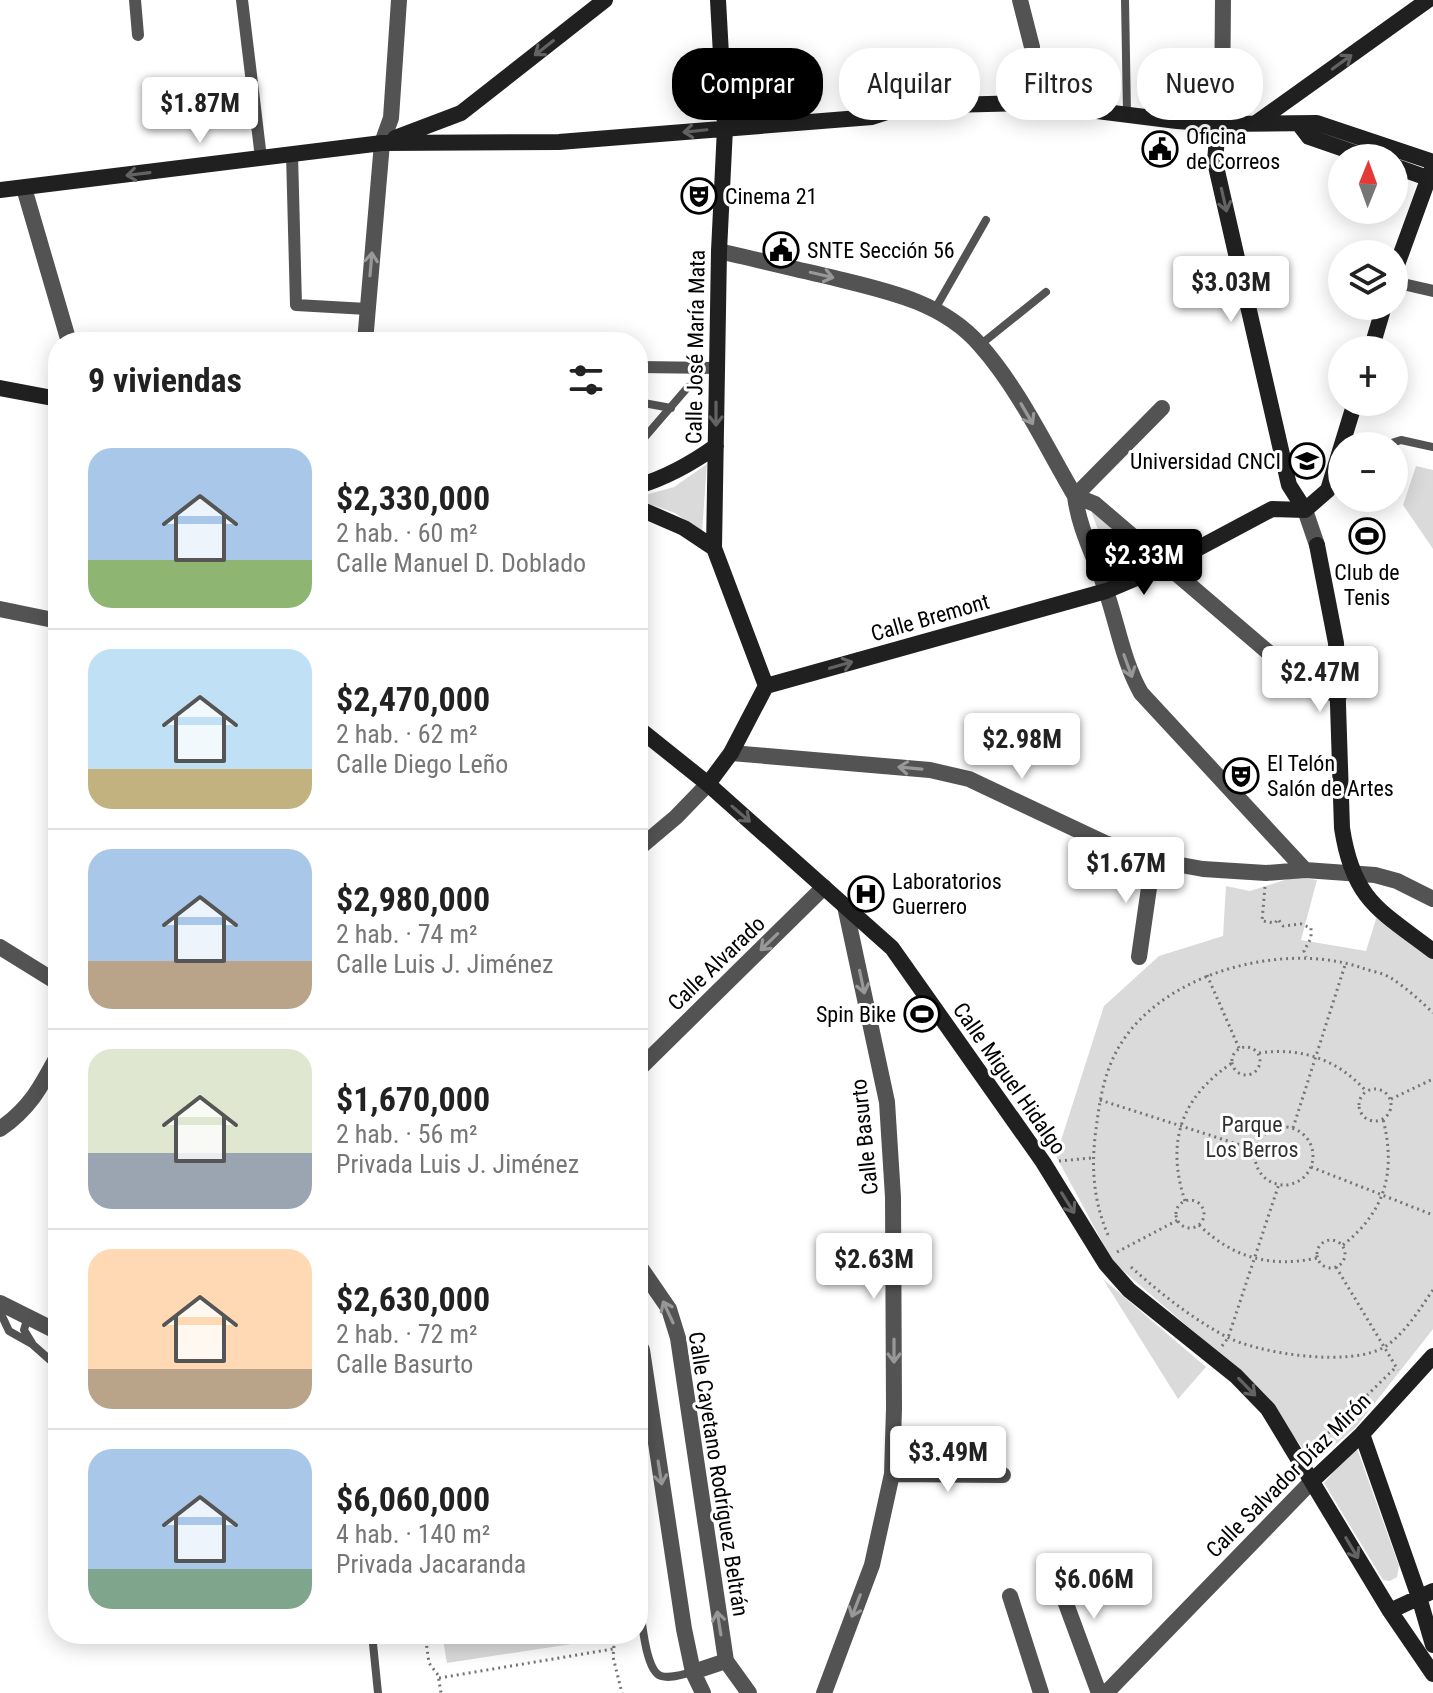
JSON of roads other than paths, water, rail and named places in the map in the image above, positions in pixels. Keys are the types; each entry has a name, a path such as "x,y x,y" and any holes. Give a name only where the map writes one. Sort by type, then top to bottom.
{"main road":[{"path":"382,143 461,113 605,0"},
{"name":"Calle José María Mata","path":"718,0 725,128 719,251 714,548 766,686"},
{"path":"1256,123 1428,0"},
{"path":"0,190 382,143 559,142 872,117 906,106 996,104"},
{"path":"1121,112 1218,124 1317,123 1432,171"},
{"path":"1218,124 1215,162 1289,485 1305,510 1328,490"},
{"path":"1299,124 1309,137 1329,144"},
{"path":"1408,168 1432,171"},
{"path":"1406,240 1432,171"},
{"path":"0,388 48,397"},
{"path":"648,483 696,461 716,446"},
{"name":"Calle Bremont","path":"766,686 1106,591 1165,566 1272,509 1305,510"},
{"path":"648,512 684,528 714,548"},
{"path":"1317,545 1336,643 1342,828 1352,874 1365,896 1433,951"},
{"path":"708,784 731,753 766,686"},
{"name":"Calle Miguel Hidalgo","path":"648,736 708,784 892,948 1043,1162 1106,1264 1129,1290 1236,1376 1268,1409 1390,1611 1433,1674"},
{"name":"Calle Salvador Díaz Mirón","path":"1312,1481 1362,1434 1433,1356"},
{"path":"1362,1434 1426,1594 1433,1645"},
{"path":"1390,1611 1426,1594"}],"street":[{"path":"135,0 138,35"},
{"path":"242,0 261,158"},
{"path":"366,332 382,143 391,118 399,0"},
{"path":"1020,0 1032,48"},
{"path":"1218,124 1222,108 1223,0"},
{"path":"292,154 296,305 367,309"},
{"path":"24,188 66,332"},
{"path":"719,251 893,292 935,309 962,327 980,345 1008,382 1075,496 1077,516 1106,591 1129,671 1141,693 1305,870"},
{"path":"1408,285 1433,291"},
{"path":"648,367 717,368"},
{"path":"1075,496 1162,408"},
{"path":"1075,496 1095,504 1290,671 1339,696"},
{"path":"1305,510 1317,545"},
{"path":"0,609 48,619"},
{"path":"731,753 930,770 969,779 1105,843 1153,860 1203,869 1266,873 1305,870 1375,875 1397,881 1433,899"},
{"path":"648,841 708,784"},
{"path":"1139,957 1153,860"},
{"name":"Calle Alvarado","path":"648,1060 824,887"},
{"name":"Calle Basurto","path":"824,1693 872,1565 892,1474 893,1197 887,1102 845,906"},
{"path":"0,947 48,977"},
{"path":"0,1129 20,1115 36,1097 48,1074"},
{"name":"Calle Cayetano Rodríguez Beltrán","path":"648,1279 669,1309 678,1338 726,1661 749,1693"},
{"path":"0,1304 48,1327"},
{"path":"648,1388 693,1672 703,1693"},
{"path":"892,1474 1003,1475"},
{"name":"Calle Salvador Díaz Mirón","path":"1106,1693 1312,1481"},
{"path":"1051,1563 1099,1693"},
{"path":"1010,1596 1041,1693"},
{"path":"693,1672 726,1661"}],"lane":[{"path":"1125,0 1127,113"},
{"path":"935,309 986,220"},
{"path":"980,345 1046,292"},
{"path":"648,434 688,387"},
{"path":"648,404 671,408"},
{"path":"1408,442 1433,447"},
{"path":"0,1304 9,1331 32,1344 48,1358"},
{"path":"32,1318 24,1330 32,1344"},
{"path":"373,1644 378,1693"},
{"path":"646,1644 654,1671 660,1676 673,1677 693,1672"}],"place":[{"name":"Oficina de Correos","path":"1160,149"},
{"name":"Cinema 21","path":"699,196"},
{"name":"SNTE Sección 56","path":"781,250"},
{"name":"Universidad CNCI","path":"1307,461"},
{"name":"Club de Tenis","path":"1367,536"},
{"name":"El Telón Salón de Artes","path":"1241,776"},
{"name":"Laboratorios Guerrero","path":"866,894"},
{"name":"Spin Bike","path":"922,1014"}],"park label":[{"name":"Parque Los Berros","path":"1252,1136"}]}
